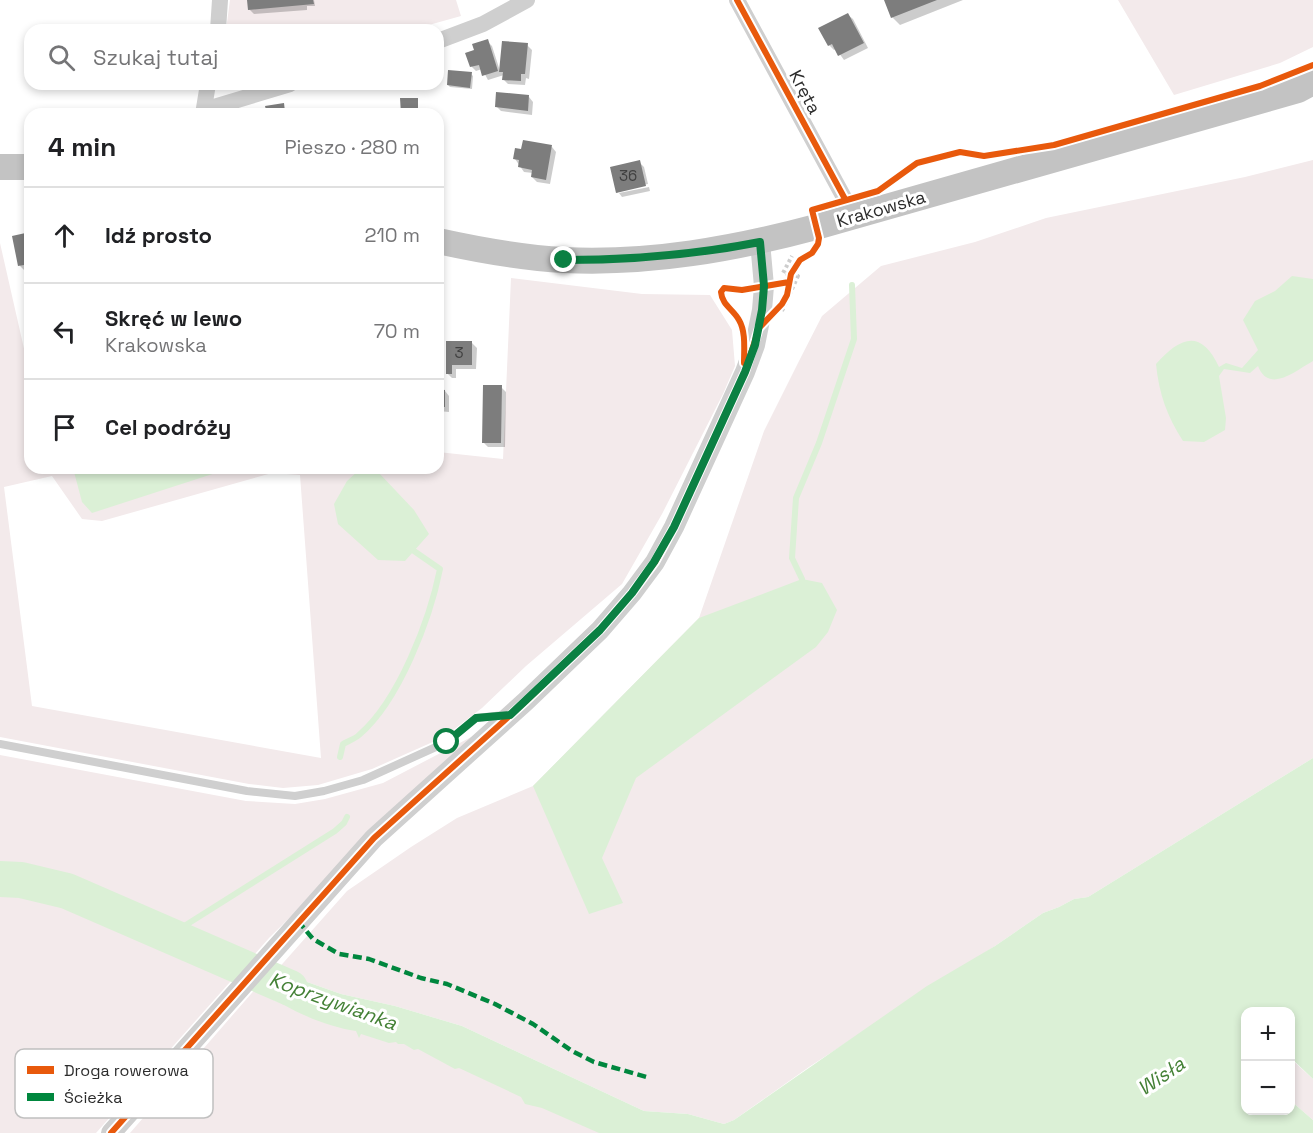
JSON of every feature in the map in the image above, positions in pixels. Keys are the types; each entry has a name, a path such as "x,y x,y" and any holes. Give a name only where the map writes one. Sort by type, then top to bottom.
{"main road":[{"name":"Krakowska","path":"444,242 515,255 564,260 666,257 713,251 760,242 854,216 1298,90 1313,82"},
{"path":"0,167 24,168"}],"street":[{"path":"218,24 220,0"},
{"path":"444,39 483,24 527,0"},
{"name":"Kręta","path":"737,0 854,216"},
{"path":"205,108 207,90"},
{"path":"216,108 272,90"},
{"path":"185,1049 374,838 600,630 632,593 654,562 674,527 745,372 759,328 764,286 760,242"},
{"path":"111,1133 124,1118"}],"lane":[{"path":"0,744 236,789 295,796 363,780 447,742 476,718 510,715"}],"path":[{"path":"759,328 782,304 796,265"}],"shaded area":[{"path":"230,0 456,0 461,16 432,24 227,24"},
{"path":"1118,0 1313,0 1313,47 1280,63 1174,95"},
{"path":"1313,160 1313,758 1088,897 1074,899 1043,913 809,1067 734,1120 724,1124 688,1114 644,1111 462,1026 395,1006 341,994 276,971 347,891 457,818 533,786 699,618 764,431 822,316 881,266 975,242 1046,218 1245,177"},
{"path":"0,243 24,349 24,474 268,474 102,521 82,519 52,476 4,487 32,706 321,758 300,475 286,474 444,474 444,453 503,459 511,278 642,294 710,295 732,330 735,366 662,514 622,584 526,666 482,708 444,737 372,769 318,785 283,788 249,784 0,737"},
{"path":"475,735 269,938 171,1049 15,1049 15,1118 109,1118 96,1133 0,1133 0,755 246,801 295,804 325,799 383,783"},
{"path":"257,987 275,1001 367,1025 620,1133 130,1133 143,1118 213,1118 213,1049 203,1049"},
{"path":"1295,1063 1313,1079 1313,1120 1295,1104"}],"water":[{"path":"1292,276 1313,279 1313,361 1283,378 1275,379 1263,374 1258,366 1250,373 1224,369 1219,376 1226,418 1225,430 1204,442 1183,441 1172,423 1165,404 1156,364 1173,348 1190,341 1205,346 1219,367 1226,363 1242,368 1258,350 1243,320 1255,301 1275,291"},
{"path":"75,474 212,474 92,513 82,502"},
{"path":"355,474 380,474 414,510 429,534 405,561 378,560 338,524 334,504 347,481"},
{"path":"802,579 822,583 837,610 828,632 816,647 636,778 602,858 623,903 589,914 533,786 699,618"},
{"name":"Wisła","path":"1313,758 1313,1079 1295,1062 1295,1007 1241,1007 1241,1115 1295,1115 1295,1104 1313,1120 1313,1133 599,1133 542,1108 525,1104 521,1097 459,1068 455,1069 418,1049 414,1050 404,1044 389,1043 361,1034 359,1038 356,1031 330,1025 304,1015 257,987 273,968 341,994 395,1006 462,1026 644,1111 688,1114 724,1124 734,1120 927,986 995,946 1043,913 1074,899 1088,897"}],"building":[{"path":"247,0 313,0 314,4 248,10"},
{"path":"884,0 937,0 891,18"},
{"path":"848,13 864,43 838,56 832,44 828,46 818,28"},
{"path":"488,39 498,71 482,76 479,65 470,67 465,53 474,50 472,44"},
{"path":"502,41 528,43 525,74 521,74 521,81 502,80 503,72 499,72"},
{"path":"448,70 472,72 470,88 447,85"},
{"path":"496,92 529,95 528,111 495,107"},
{"path":"400,98 418,98 418,108 401,108"},
{"path":"284,103 285,108 266,108 265,106"},
{"path":"523,140 552,145 546,180 531,177 532,170 518,167 519,160 513,159 515,148 521,149"},
{"path":"640,160 646,186 616,193 610,167"},
{"path":"24,233 24,265 18,266 12,236"},
{"path":"446,341 472,341 472,365 452,365 452,374 446,374"},
{"path":"483,385 502,385 501,443 482,443"}],"waterway":[{"path":"802,579 792,558 796,498 819,443 854,339 852,285"},
{"path":"340,757 343,744 359,735 387,702 400,681 421,635 440,569 414,551"},
{"path":"170,935 335,831 347,817"},
{"name":"Koprzywianka","path":"0,879 21,880 67,891 290,988"}],"marked path":[{"path":"298,921 313,939 339,954 369,959 421,978 447,984 495,1004 533,1024 572,1051 594,1062 650,1078"}],"cycle path":[{"path":"737,0 845,199"},
{"path":"186,1049 374,838 526,701 600,630 632,593 655,562 674,527 745,372 759,328 782,304 787,295 791,274 800,260 812,253 818,244 819,238 812,210 878,191 917,163 960,152 984,156 1054,145 1260,86 1313,65"},
{"path":"744,363 743,330 737,316 723,300 721,292 724,288 742,290 789,282"},
{"path":"111,1133 124,1118"}],"route":[{"path":"447,742 476,718 510,715 600,630 632,593 654,562 674,527 745,372 755,345 764,286 760,242 666,257 564,260"}]}
